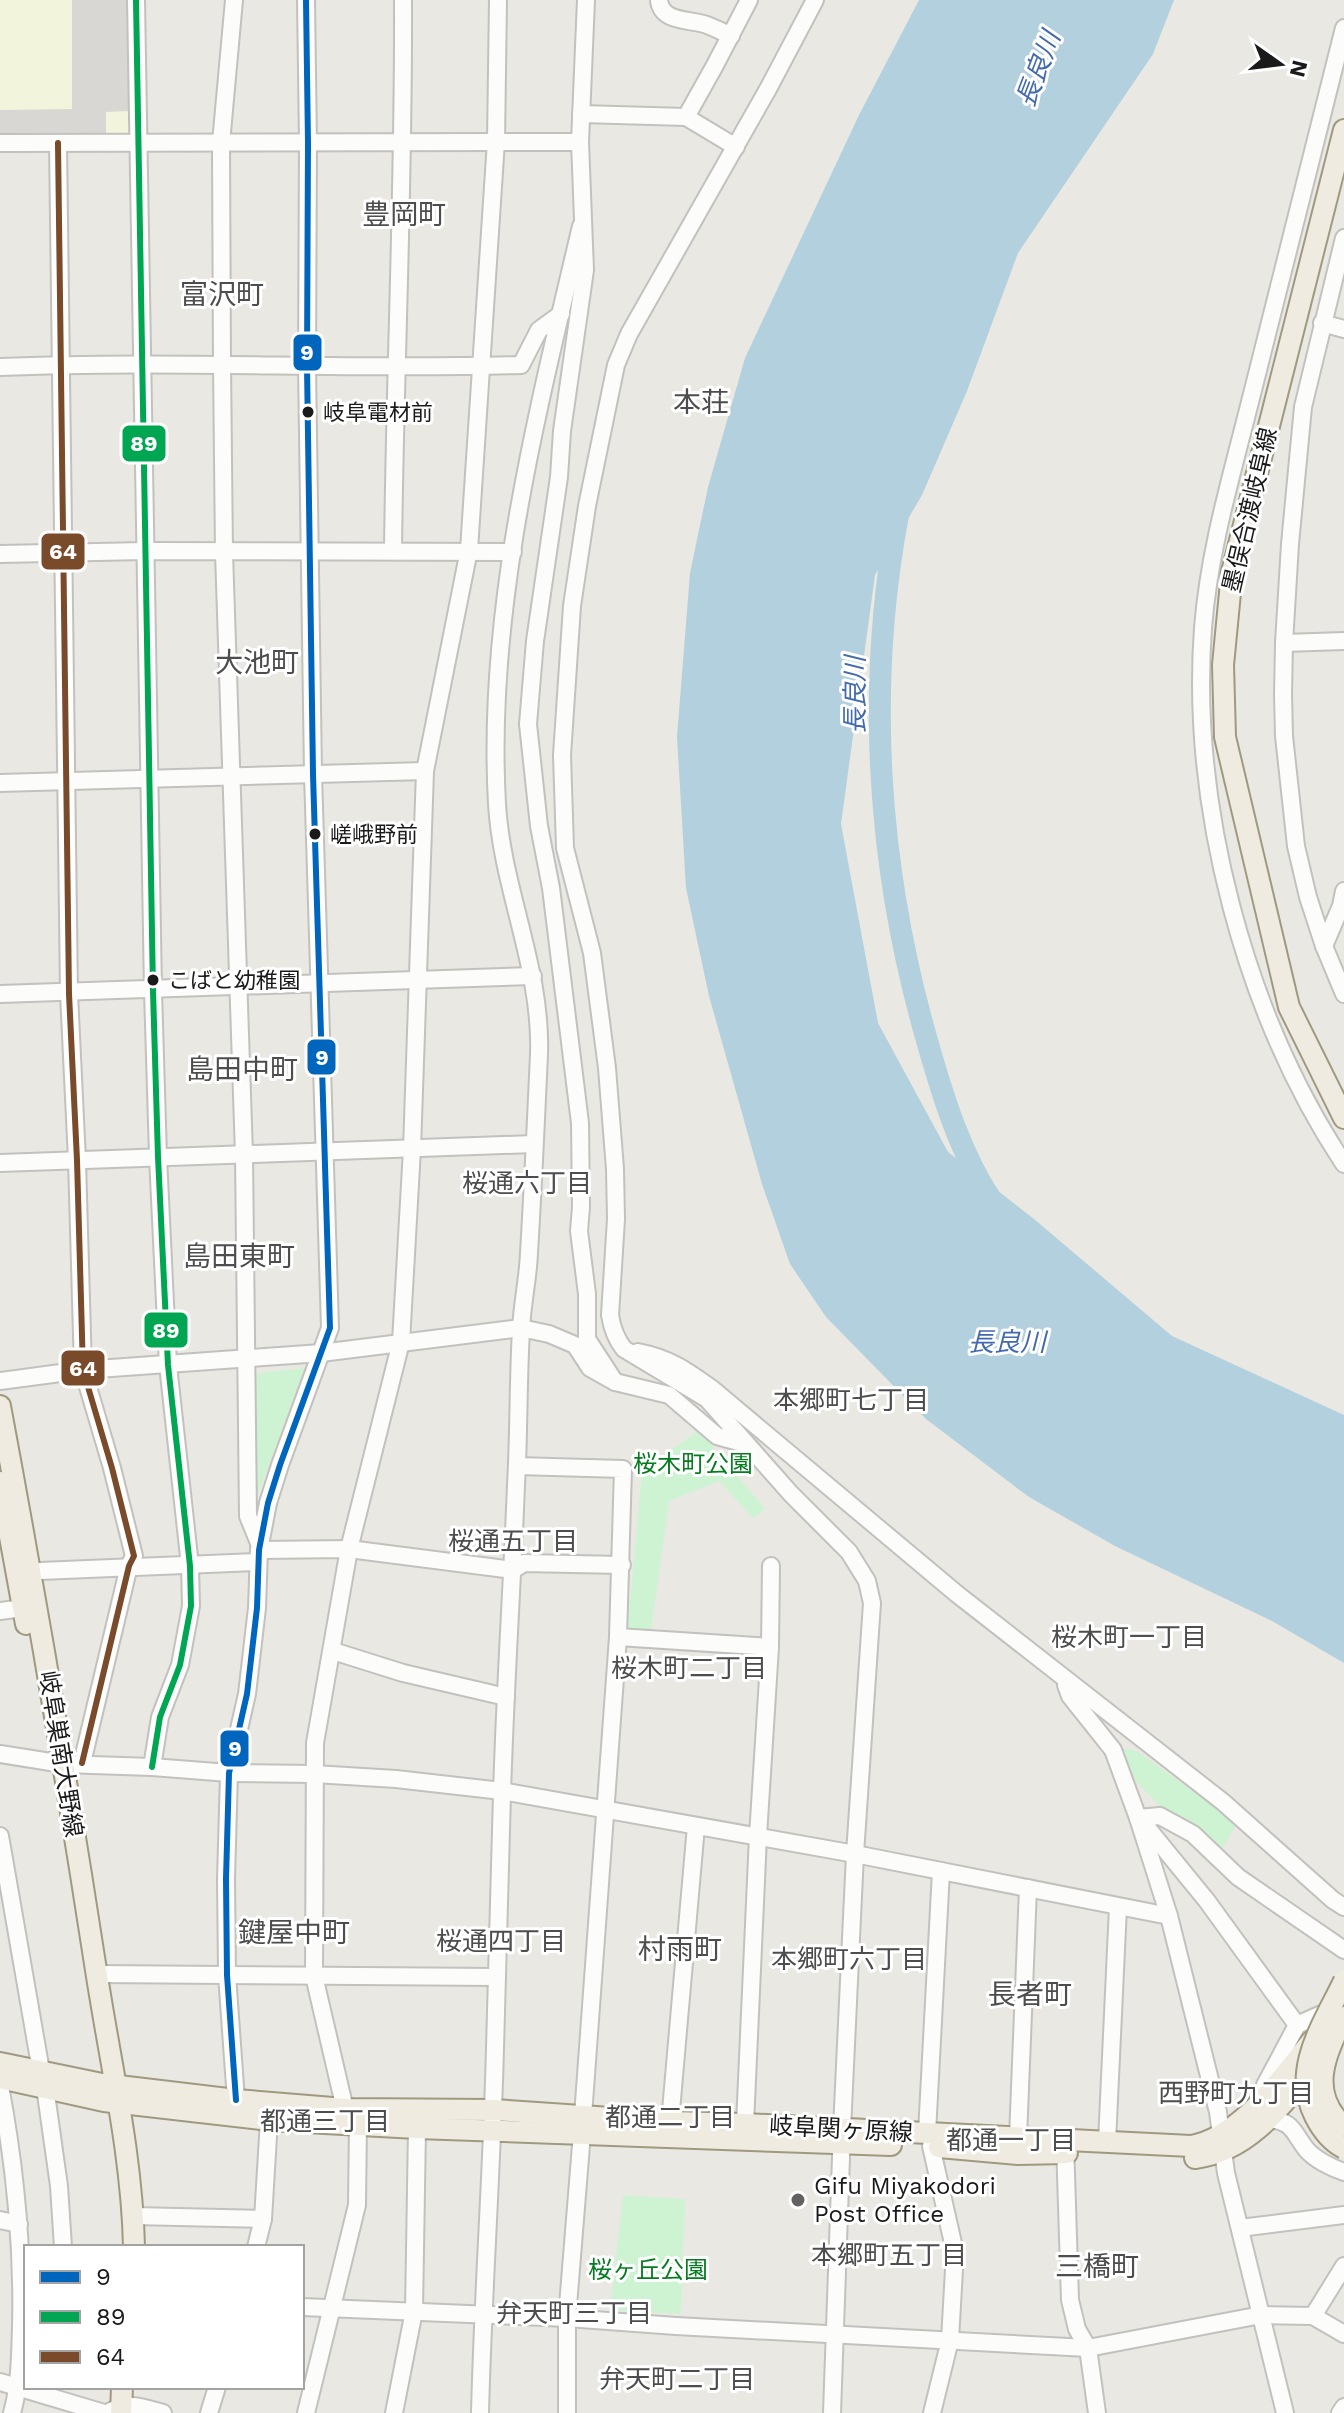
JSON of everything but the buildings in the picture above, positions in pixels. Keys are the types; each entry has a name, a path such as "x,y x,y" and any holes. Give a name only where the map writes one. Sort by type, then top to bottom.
{"main road":[{"name":"墨俣合渡岐阜線","path":"1344,130 1232,572 1223,665 1225,737 1289,1007 1344,1118"},
{"name":"岐阜巣南大野線","path":"0,1406 65,1763 97,1974 110,2093"},
{"name":"岐阜巣南大野線","path":"0,1482 23,1608 65,1763 110,2093"},
{"path":"1344,1981 1317,2034 1306,2077 1307,2101 1317,2121 1325,2133 1344,2148"},
{"name":"岐阜関ヶ原線","path":"1266,2111 1311,2042 1344,2018"},
{"name":"岐阜関ヶ原線","path":"1344,2018 1332,2040 1322,2078 1323,2096 1344,2126"},
{"name":"岐阜関ヶ原線","path":"110,2093 269,2120 352,2116 929,2140 1018,2138 1065,2147 1191,2158 1223,2142 1266,2111 1323,2055 1344,2039"},
{"path":"0,2063 43,2079 110,2093"},
{"path":"0,2078 43,2079"},
{"path":"110,2093 133,2216 134,2245"},
{"path":"110,2093 125,2245"},
{"name":"岐阜関ヶ原線","path":"110,2093 236,2100 417,2128 493,2120"},
{"name":"岐阜関ヶ原線","path":"583,2125 670,2122 745,2124 842,2137"},
{"name":"岐阜関ヶ原線","path":"929,2140 1018,2154 1107,2142 1191,2146 1223,2142"}],"street":[{"path":"136,0 158,1157 168,1365 190,1566 191,1606 180,1665 160,1717 152,1767"},
{"path":"234,0 221,143 224,553 244,1155 248,1516 259,1552"},
{"path":"236,2100 227,1975 229,1773 247,1694 257,1608 259,1552 268,1503 330,1328 313,774 306,0"},
{"path":"393,551 395,366 403,142 403,0"},
{"path":"306,2413 357,2205 352,2116 314,1976 315,1743 349,1549 401,1342 412,1149 425,771 469,550 496,141 498,0"},
{"path":"586,0 580,142 585,270 535,641 528,724 580,1123 579,1231 587,1294 587,1339 615,1382"},
{"path":"659,0 666,14 706,24 731,36"},
{"path":"686,117 749,0"},
{"path":"815,0 736,147 629,334 616,365 587,506 572,606 562,755 565,848 592,953 607,1068 616,1219 610,1315 618,1341 624,1349 707,1399 791,1494 849,1552 867,1581 872,1603 855,1854 832,2413"},
{"path":"1344,28 1216,538 1203,629 1202,690 1205,765 1215,832 1242,939 1290,1069 1344,1164"},
{"path":"581,114 686,117 736,147"},
{"path":"0,143 580,142"},
{"path":"58,143 69,994 83,1370 134,1556 65,1763"},
{"path":"480,2413 521,1328 529,1258 539,1027 533,976 505,868 497,804 497,716 501,637 513,552 541,398 581,226"},
{"path":"1344,238 1303,407 1284,643 1284,736 1296,846 1308,897 1344,994"},
{"path":"0,367 521,365 539,330 561,314"},
{"path":"1322,323 1344,329"},
{"path":"0,554 145,551 513,552"},
{"path":"1284,643 1344,641"},
{"path":"0,783 425,771"},
{"path":"1324,946 1344,891"},
{"path":"0,994 533,976"},
{"path":"0,1163 533,1144"},
{"path":"0,1381 83,1370 321,1353 521,1328 549,1334 575,1345 590,1368 615,1382 669,1395 717,1436 748,1444"},
{"path":"624,1349 675,1363 711,1388 957,1594 1223,1802 1344,1907"},
{"path":"517,1466 623,1469 618,1637 567,2318 567,2413"},
{"path":"31,1573 129,1566 190,1566 259,1552 349,1549 513,1570 524,1563 622,1565"},
{"path":"745,2124 770,1647 771,1566"},
{"path":"0,1611 23,1608"},
{"path":"618,1637 770,1647"},
{"path":"333,1651 403,1673 506,1697"},
{"path":"1063,1678 1070,1696 1111,1746 1169,1916 1218,2112 1226,2173 1285,2413"},
{"path":"0,1754 65,1763 396,1779 502,1791 855,1854 1169,1916"},
{"path":"1138,1818 1160,1816 1193,1834 1238,1877 1344,1950"},
{"path":"1138,1818 1207,1901 1297,2025"},
{"path":"670,2122 696,1826"},
{"path":"0,1836 43,2079 59,2186 63,2245"},
{"path":"932,2413 950,2340 955,2252 929,2140 941,1871"},
{"path":"1018,2138 1028,1888"},
{"path":"1107,2142 1118,1907"},
{"path":"97,1974 497,1977"},
{"path":"1344,2004 1297,2025 1265,2085 1266,2111 1285,2121 1308,2152 1344,2172"},
{"path":"0,2086 19,2224 19,2388 12,2413"},
{"path":"256,2245 263,2219 269,2120"},
{"path":"394,2413 414,2311 417,2128"},
{"path":"1065,2147 1070,2300 1077,2329 1088,2348 1097,2413"},
{"path":"1240,2228 1344,2215"},
{"path":"133,2216 263,2219"},
{"path":"0,2220 19,2224"},
{"path":"1313,2316 1344,2266"},
{"path":"304,2307 567,2318 1088,2348 1261,2315 1313,2316 1344,2334"},
{"path":"0,2382 60,2400 121,2404 163,2413"},
{"path":"209,2413 216,2389"},
{"path":"1340,2413 1344,2407"}],"shaded area":[{"path":"0,0 132,0 133,128 129,133 0,134"},
{"path":"72,0 129,0 129,111 106,112 106,133 0,134 0,110 72,109"}],"green space":[{"path":"305,1368 252,1510 253,1374"},
{"name":"桜木町公園","path":"699,1430 765,1509 753,1518 719,1481 669,1501 651,1630 627,1632 642,1471"},
{"path":"1118,1747 1137,1751 1237,1823 1222,1849 1172,1819 1135,1780"},
{"name":"桜ヶ丘公園","path":"623,2195 685,2199 681,2314 610,2310"}],"water":[{"name":"長良川","path":"919,0 1174,0 1153,54 1018,253 967,391 922,495 875,575 841,824 878,1023 948,1152 1034,1219 1172,1336 1344,1415 1344,1663 1272,1621 1115,1546 1029,1497 926,1419 826,1317 790,1264 762,1184 709,996 686,888 677,737 690,573 708,487 745,358 859,115"}],"waterway":[{"name":"長良川","path":"898,515 882,647 882,781 888,847 911,979 934,1064 962,1145 992,1201"}],"transit line":[{"name":"89","path":"136,0 158,1157 168,1365 190,1566 191,1606 180,1665 160,1717 152,1767"},
{"name":"9","path":"236,2100 227,1975 229,1773 247,1694 257,1608 259,1550 268,1503 330,1328 313,774 306,0"},
{"name":"64","path":"58,143 69,994 83,1370 134,1556 129,1566 82,1763"}],"place":[{"name":"岐阜電材前","path":"308,412"},
{"name":"嵯峨野前","path":"315,834"},
{"name":"こばと幼稚園","path":"153,980"},
{"name":"Gifu Miyakodori Post Office","path":"798,2200"}],"district":[{"name":"豊岡町","path":"404,214"},
{"name":"富沢町","path":"222,294"},
{"name":"本荘","path":"701,402"},
{"name":"大池町","path":"257,662"},
{"name":"島田中町","path":"242,1069"},
{"name":"桜通六丁目","path":"527,1183"},
{"name":"島田東町","path":"239,1256"},
{"name":"本郷町七丁目","path":"851,1400"},
{"name":"桜通五丁目","path":"513,1541"},
{"name":"桜木町一丁目","path":"1129,1637"},
{"name":"桜木町二丁目","path":"689,1668"},
{"name":"鍵屋中町","path":"294,1932"},
{"name":"桜通四丁目","path":"501,1941"},
{"name":"村雨町","path":"680,1949"},
{"name":"本郷町六丁目","path":"849,1959"},
{"name":"長者町","path":"1030,1994"},
{"name":"西野町九丁目","path":"1236,2093"},
{"name":"都通二丁目","path":"670,2117"},
{"name":"都通三丁目","path":"325,2121"},
{"name":"都通一丁目","path":"1011,2140"},
{"name":"本郷町五丁目","path":"889,2255"},
{"name":"三橋町","path":"1097,2266"},
{"name":"弁天町三丁目","path":"574,2313"},
{"name":"弁天町二丁目","path":"677,2379"}]}
